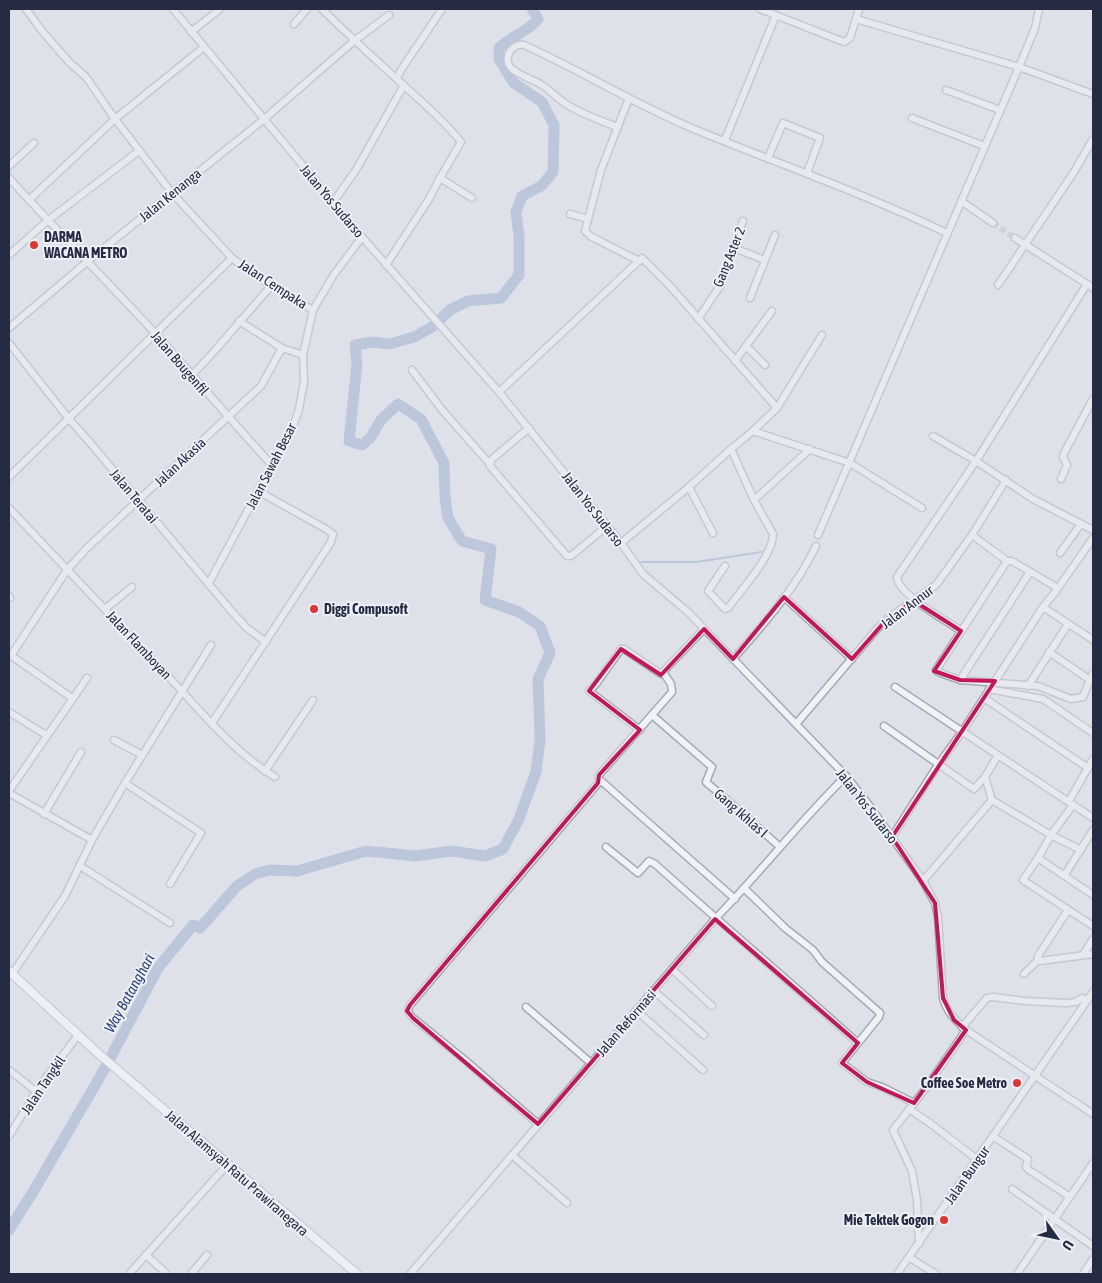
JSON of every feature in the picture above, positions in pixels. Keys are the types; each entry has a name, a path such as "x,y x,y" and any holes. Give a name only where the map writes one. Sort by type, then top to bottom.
{"main road":[{"name":"Jalan Alamsyah Ratu Prawiranegara","path":"10,973 100,1055 357,1274"}],"street":[{"name":"Jalan Cempaka","path":"26,9 70,63 86,77 115,119 172,192 232,258 271,286 313,310"},
{"name":"Jalan Yos Sudarso","path":"173,9 362,238 452,338 529,428 621,543 643,574 689,612 846,776 923,881 935,903 938,917 942,992 945,1005 954,1020 1093,1114"},
{"path":"191,32 220,9"},
{"path":"294,24 307,9"},
{"path":"322,9 354,41 398,78 434,112 461,142 429,199 386,265"},
{"path":"398,78 401,70 442,9"},
{"path":"760,9 844,42 850,38 859,9"},
{"path":"818,535 1019,67 1039,9"},
{"name":"Jalan Kenanga","path":"9,328 172,192 263,120 354,41 389,15"},
{"path":"724,140 776,15"},
{"path":"856,19 1019,67 1093,94"},
{"path":"617,127 564,103 541,84 519,74 510,67 508,56 511,50 517,45 524,45 693,128 807,173 947,233"},
{"path":"29,200 115,119 204,47"},
{"path":"334,202 356,170 404,85"},
{"path":"946,90 1000,110"},
{"path":"629,98 601,170 585,231 590,236 639,261"},
{"path":"912,118 984,146"},
{"path":"768,158 784,123 820,138 807,173"},
{"path":"998,286 1074,172 1093,139"},
{"path":"9,166 34,143"},
{"path":"9,255 47,221 139,151"},
{"name":"Jalan Bougenfil","path":"9,178 47,221 88,261 154,333 272,465"},
{"path":"440,178 472,198"},
{"path":"961,201 993,223"},
{"path":"570,214 588,219"},
{"name":"Gang Aster 2","path":"698,319 720,286 743,221"},
{"path":"750,298 775,235"},
{"name":"Jalan Sawah Besar","path":"209,583 286,441 299,409 304,382 303,355 313,310 333,276 362,238"},
{"path":"961,631 914,601 899,583 897,577 1090,286 1014,238"},
{"path":"734,248 765,260"},
{"path":"9,477 232,258"},
{"path":"499,392 642,258 777,408"},
{"path":"191,376 271,286"},
{"path":"735,361 772,311"},
{"path":"240,321 282,348 303,355"},
{"path":"621,543 689,487 777,408 822,335"},
{"name":"Jalan Teratai","path":"9,343 69,419 233,613 247,628 266,642"},
{"path":"746,346 765,365"},
{"name":"Jalan Akasia","path":"72,698 13,657 12,654 67,570 87,548 261,386 282,348"},
{"path":"412,370 443,410 567,556 571,556 607,526"},
{"path":"1061,479 1067,465 1063,457 1064,453 1093,399"},
{"path":"489,463 529,428"},
{"path":"753,431 850,463 922,508"},
{"path":"933,436 976,460 1033,499 1093,530"},
{"path":"725,566 708,591 722,608 727,608 762,561 773,540 773,534 754,500 730,449"},
{"path":"754,500 810,449"},
{"name":"Jalan Annur","path":"796,724 852,659 865,641 882,624 936,585 972,534 1006,480"},
{"path":"689,487 713,533"},
{"path":"212,723 331,542 333,534 258,491"},
{"name":"Jalan Flamboyan","path":"9,508 212,723 254,764 275,777"},
{"path":"1060,553 1081,524"},
{"path":"972,534 1007,561 1012,561 1056,587 1056,591"},
{"path":"892,838 1043,607 1093,538"},
{"path":"733,659 807,566 816,546"},
{"path":"1007,561 936,670 960,680 1038,686 1071,699 1083,697 1092,676 1049,652"},
{"path":"960,680 1030,572"},
{"path":"105,609 132,586"},
{"path":"784,597 852,659"},
{"path":"1043,607 1093,640"},
{"path":"1028,686 1068,624"},
{"path":"640,730 589,691 621,650 624,649 661,674 704,629"},
{"path":"10,973 65,896 92,840 125,783 211,645"},
{"path":"663,672 671,684 672,692 599,775 600,781 639,812 735,899"},
{"path":"87,678 9,792 44,814 92,840"},
{"path":"895,687 1093,818"},
{"path":"990,689 1042,699 1093,733"},
{"path":"984,698 1088,768"},
{"path":"265,771 313,700"},
{"path":"9,712 46,736"},
{"name":"Gang Ikhlas I","path":"652,715 712,767 706,782 780,847"},
{"path":"884,726 974,789 985,777 998,755"},
{"path":"114,740 142,756"},
{"path":"44,814 82,752"},
{"path":"1093,758 1071,803 1023,880 1093,926"},
{"name":"Jalan Reformasi","path":"410,1274 716,918 735,899 818,803 846,776"},
{"path":"985,777 992,800 1081,850"},
{"path":"538,1124 413,1018 409,1014 408,1009 600,781"},
{"path":"125,783 201,833 170,884"},
{"path":"923,881 992,800"},
{"path":"1064,876 1093,830"},
{"path":"606,846 639,873 651,861 858,1043"},
{"path":"1038,858 1091,893 1093,884"},
{"path":"80,866 170,923"},
{"path":"744,888 785,928 813,950 822,962 880,1013 879,1017 842,1063 866,1082 882,1087 914,1103"},
{"path":"1024,974 1038,960 1038,956 1068,910"},
{"path":"1083,955 1093,939"},
{"path":"1038,960 1093,954"},
{"path":"673,970 712,1006"},
{"path":"654,991 704,1035"},
{"name":"Jalan Bungur","path":"897,1274 920,1244 1036,1076 1084,999 1093,992"},
{"path":"920,1244 917,1200 912,1171 893,1130 914,1103 984,1001 993,997 1066,1003 1084,999"},
{"path":"526,1007 591,1063"},
{"path":"637,1011 703,1070"},
{"name":"Jalan Tangkil","path":"9,1136 37,1092 78,1035"},
{"path":"9,1070 37,1092"},
{"path":"909,1109 978,1160"},
{"path":"994,1137 1028,1159 1026,1167 1029,1170 1070,1197"},
{"path":"512,1155 567,1203"},
{"path":"1017,1274 1093,1163"},
{"path":"129,1274 227,1165"},
{"path":"1012,1189 1093,1246"},
{"path":"191,1274 207,1254"},
{"path":"146,1255 166,1274"},
{"path":"910,1258 936,1274"},
{"path":"1083,1274 1093,1259"}],"highlighted area":[{"path":"784,597 852,659 887,619 914,601 961,631 934,671 960,680 995,681 892,837 935,903 943,998 954,1020 966,1030 914,1103 867,1082 842,1063 858,1043 715,919 538,1124 413,1018 407,1011 410,1005 598,783 599,775 640,730 589,691 621,649 661,675 704,629 733,659"}],"waterway":[{"name":"Way Batanghari","path":"9,1230 105,1068 158,968 193,925 200,928 237,886 255,874 270,870 297,871 366,851 416,856 451,851 485,856 503,849 519,819 536,772 540,740 538,679 550,653 540,626 519,612 485,600 491,549 462,541 448,518 444,463 421,419 398,404 381,420 371,437 362,445 349,441 357,364 355,345 373,342 389,344 414,337 432,327 450,310 468,301 501,298 519,275 519,236 516,212 522,196 541,186 553,172 554,125 542,102 514,83 499,59 499,48 538,19 532,9"},
{"path":"641,562 696,562 762,552"}],"tunnel":[{"path":"993,223 1015,238"}],"place":[{"name":"DARMA WACANA METRO","path":"34,245"},
{"name":"Diggi Compusoft","path":"314,609"},
{"name":"Coffee Soe Metro","path":"1017,1083"},
{"name":"Mie Tektek Gogon","path":"944,1220"}]}
